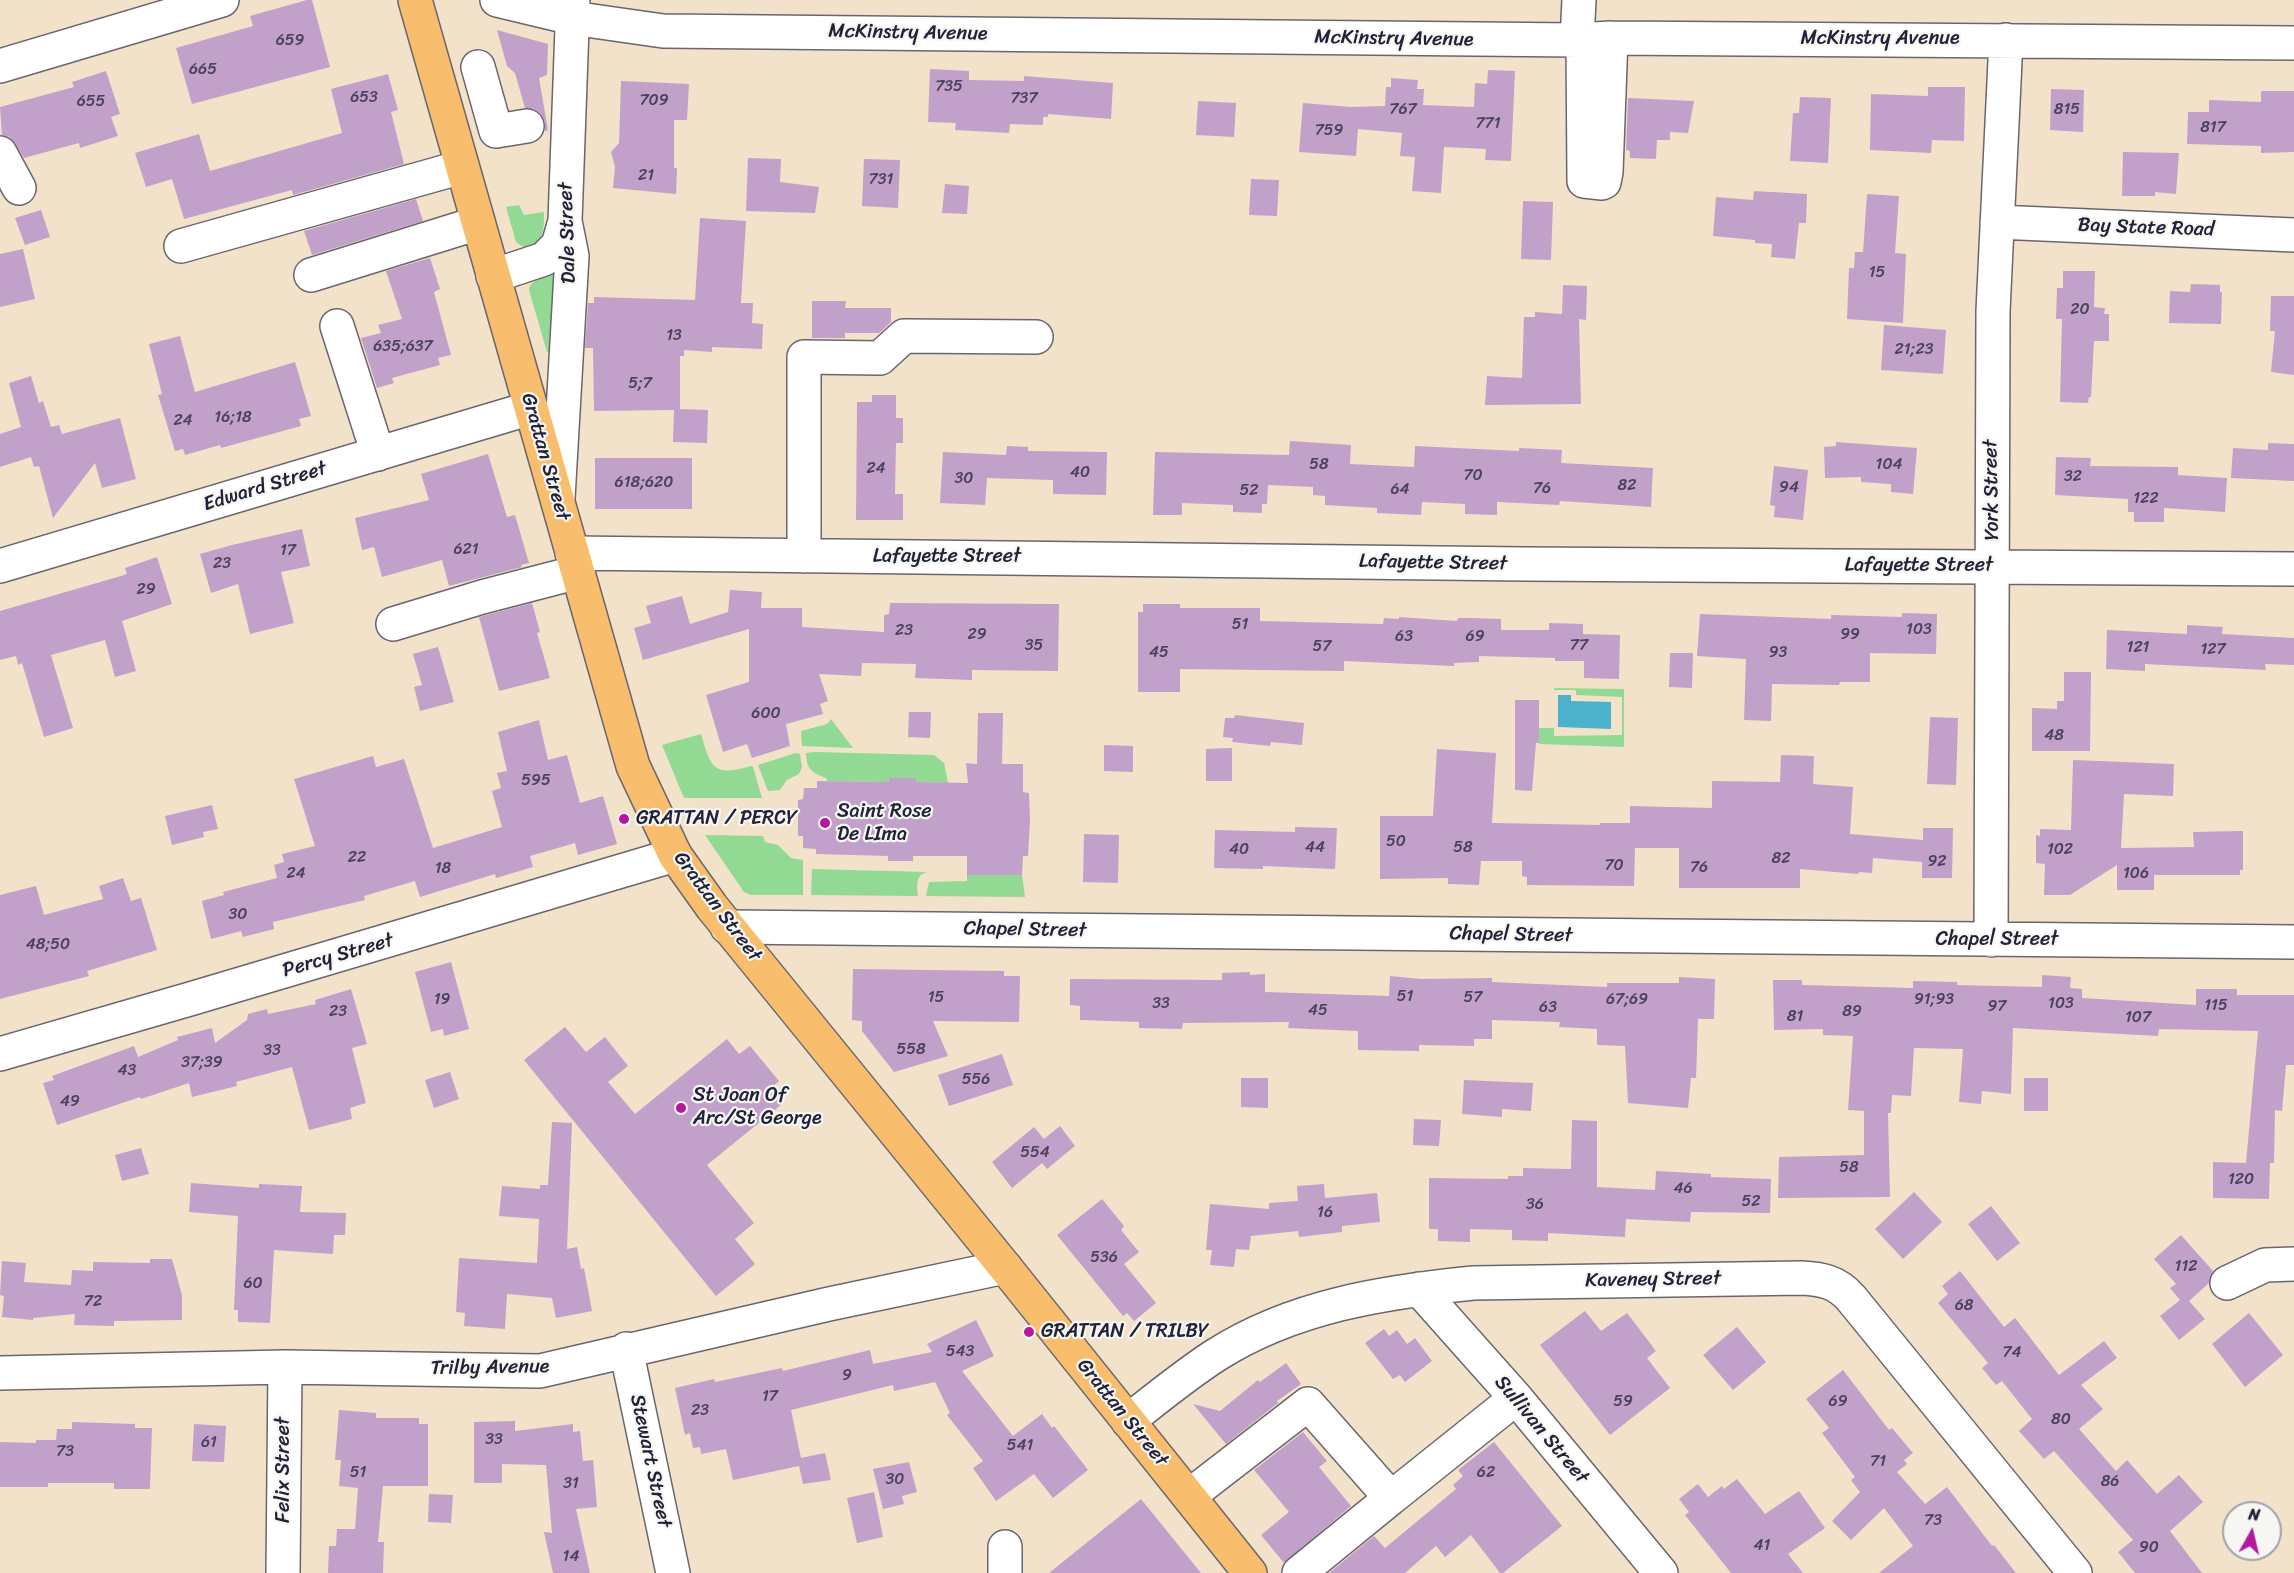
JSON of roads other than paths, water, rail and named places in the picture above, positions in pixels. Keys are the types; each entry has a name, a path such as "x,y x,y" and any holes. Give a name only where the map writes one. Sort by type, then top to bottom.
{"main road":[{"name":"Grattan Street","path":"415,0 633,766 675,855 727,927 1005,1267 1250,1573"}],"street":[{"path":"0,66 222,0"},
{"name":"McKinstry Avenue","path":"497,0 572,9 663,31 2294,43"},
{"path":"1579,0 1590,39"},
{"name":"Dale Street","path":"558,503 572,256 565,221 572,9"},
{"name":"York Street","path":"1991,940 1992,311 2006,40"},
{"path":"472,66 495,129 498,131 517,127"},
{"path":"0,153 19,188"},
{"path":"181,246 462,167"},
{"path":"493,276 544,260 558,245 565,221"},
{"name":"Bay State Road","path":"1997,222 2294,235"},
{"path":"311,275 478,223"},
{"path":"337,326 378,454"},
{"path":"804,556 804,357 880,358 904,336 1036,337"},
{"name":"Edward Street","path":"0,566 531,408"},
{"name":"Lafayette Street","path":"393,624 482,597 575,563 804,556 2294,569"},
{"name":"Percy Street","path":"0,1054 675,855"},
{"name":"Chapel Street","path":"727,927 2294,942"},
{"path":"2227,1283 2265,1265 2294,1264"},
{"name":"Trilby Avenue","path":"0,1373 285,1367 540,1371 626,1349 1005,1267"},
{"name":"Kaveney Street","path":"1128,1421 1186,1375 1217,1354 1259,1333 1327,1307 1419,1289 1473,1283 1802,1278 1825,1280 1836,1284 1851,1298 2076,1573"},
{"name":"Sullivan Street","path":"1419,1289 1516,1398 1661,1573"},
{"name":"Stewart Street","path":"626,1349 673,1573"},
{"name":"Felix Street","path":"283,1573 285,1367"},
{"path":"1299,1573 1516,1398"},
{"path":"1189,1496 1308,1404 1391,1498"}],"water":[{"path":"1558,695 1571,695 1571,701 1611,702 1611,729 1558,727"}],"place":[{"name":"GRATTAN / PERCY","path":"624,819"},
{"name":"Saint Rose De LIma","path":"825,823"},
{"name":"St Joan Of Arc/St George","path":"681,1108"},
{"name":"GRATTAN / TRILBY","path":"1029,1332"}]}
